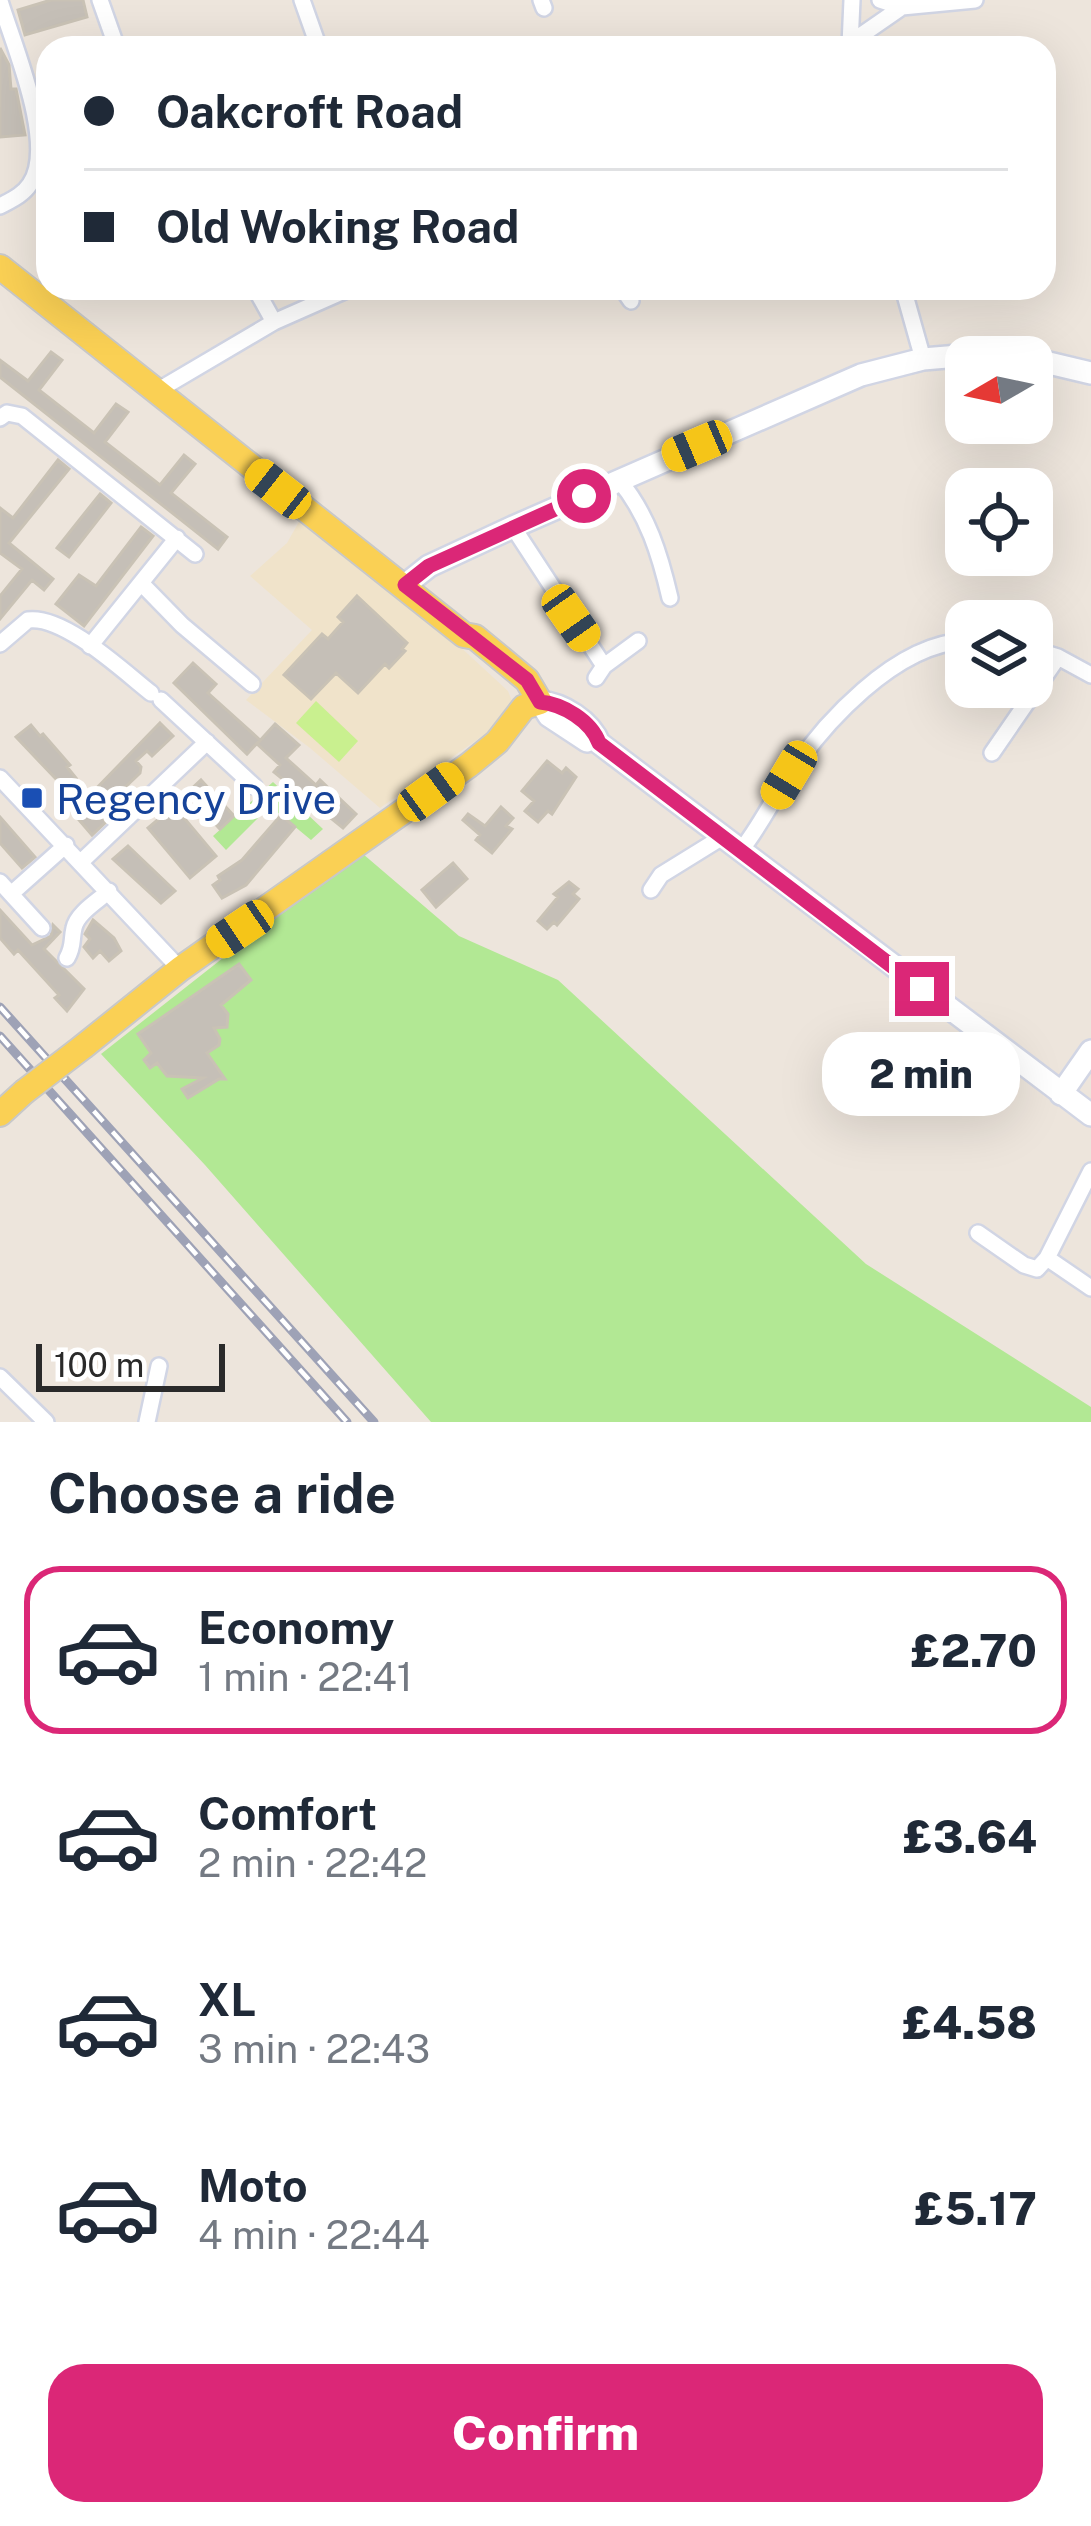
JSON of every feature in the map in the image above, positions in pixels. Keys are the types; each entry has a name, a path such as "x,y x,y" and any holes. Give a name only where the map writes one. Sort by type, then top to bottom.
{"main road":[{"path":"0,267 36,295"},
{"path":"42,300 405,585 464,635 468,647 524,698 540,702 549,716 587,741 599,743 1091,1115"},
{"path":"405,585 429,566 513,527 861,375 945,357"},
{"path":"1053,364 1091,373"},
{"path":"0,1114 181,969 497,742 513,736 536,717 540,702"},
{"path":"1061,1094 1091,1051"}],"street":[{"path":"100,0 113,36"},
{"path":"302,0 315,36"},
{"path":"850,36 852,0"},
{"path":"880,0 902,7 975,0"},
{"path":"0,2 36,130"},
{"path":"862,36 902,7"},
{"path":"0,206 33,181 36,164"},
{"path":"262,300 274,322"},
{"path":"157,391 274,322 323,300"},
{"path":"906,300 923,358"},
{"path":"0,418 7,412 22,416 195,554"},
{"path":"620,480 645,520 670,598"},
{"path":"513,527 600,672 638,641"},
{"path":"90,646 177,538"},
{"path":"141,583 252,684"},
{"path":"0,644 20,626 39,619 90,646 156,696 254,786"},
{"path":"651,890 733,843 836,714 904,661 945,648"},
{"path":"1053,655 1091,676"},
{"path":"992,753 1058,657"},
{"path":"82,861 207,742"},
{"path":"0,778 181,969"},
{"path":"42,928 5,888 66,845"},
{"path":"66,956 74,946 78,919 110,891"},
{"path":"978,1233 1037,1269 1091,1171"},
{"path":"1047,1258 1091,1288"},
{"path":"147,1422 159,1366"},
{"path":"0,1378 46,1422"}],"shaded area":[{"path":"300,520 455,642 508,691 512,701 505,720 380,808 246,700 312,630 250,576 287,543"}],"green space":[{"path":"316,701 358,741 339,762 296,723"},
{"path":"273,782 323,829 311,840 270,806 226,850 213,836"},
{"path":"363,854 459,936 558,980 866,1264 1091,1407 1091,1422 431,1422 101,1054"}],"building":[{"path":"51,0 83,0 87,17 25,35 18,10"},
{"path":"0,48 9,65 11,89 16,89 25,135 0,137"},
{"path":"51,352 62,360 39,390 94,433 116,404 128,412 105,442 160,485 184,455 195,464 171,493 227,537 218,549 0,377 0,360 28,381"},
{"path":"58,460 69,469 9,543 53,579 44,590 32,580 0,619 0,596 22,569 0,553 0,508 13,518"},
{"path":"100,494 111,503 69,557 57,548"},
{"path":"141,527 153,536 84,626 56,604 79,575 96,586"},
{"path":"357,596 407,643 405,651 389,668 385,664 358,693 336,673 311,699 284,675 322,634 328,639 343,622 338,617"},
{"path":"193,663 216,684 208,693 260,740 247,754 174,683"},
{"path":"160,723 173,736 152,756 147,751 136,761 140,773 98,813 106,822 92,835 61,799 66,795 56,779 16,737 31,725 43,734 70,765 76,778 71,782 86,799"},
{"path":"275,724 299,745 286,758 316,785 320,780 356,814 343,828 274,772 280,765 257,744"},
{"path":"547,761 576,777 552,814 548,811 538,822 525,811 534,801 522,791"},
{"path":"201,780 234,816 220,829 187,793"},
{"path":"174,806 216,856 190,878 148,828"},
{"path":"501,807 513,818 506,826 512,829 492,853 463,820 468,814 485,826"},
{"path":"281,815 295,827 246,885 222,898 213,885 220,880 218,876 242,860"},
{"path":"0,817 35,857 22,868 0,843"},
{"path":"128,846 175,891 161,903 113,859"},
{"path":"453,863 467,879 436,907 422,890"},
{"path":"569,882 578,889 573,894 579,899 557,925 554,922 547,929 538,921 558,897 554,894"},
{"path":"0,910 32,945 51,936 53,925 60,932 44,949 84,989 67,1011 55,998 59,995 18,950 14,954 0,938"},
{"path":"93,920 121,951 109,961 100,951 93,958 84,947"},
{"path":"239,964 251,980 221,1005 228,1014 227,1027 214,1028 219,1045 207,1053 225,1079 188,1098 182,1089 203,1078 167,1076 157,1063 150,1068 144,1060 151,1053 138,1034"}],"railway":[{"path":"0,1007 374,1422"},
{"path":"0,1036 347,1422"}],"place":[{"name":"Regency Drive","path":"32,798"}],"route":[{"path":"584,496 429,566 405,585 527,680 540,702 558,703 566,709 596,733 599,743 922,989"}]}
